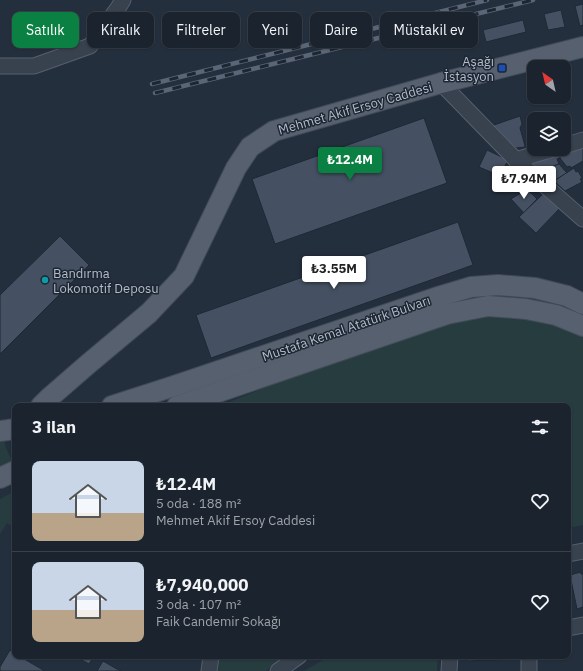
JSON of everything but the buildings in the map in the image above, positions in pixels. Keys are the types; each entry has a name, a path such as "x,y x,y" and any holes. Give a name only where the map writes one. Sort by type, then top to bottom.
{"main road":[{"name":"Mehmet Akif Ersoy Caddesi","path":"44,403 149,313 184,276 236,168 250,147 274,131 441,83 583,47"},
{"name":"Mustafa Kemal Atatürk Bulvarı","path":"122,403 471,287 498,285 535,288 567,296 583,304"},
{"name":"Mustafa Kemal Atatürk Bulvarı","path":"185,403 447,314 488,306 526,309 556,316 583,326"},
{"path":"0,431 12,429"},
{"path":"0,478 12,472"}],"street":[{"path":"0,66 34,66 90,46 123,0"},
{"path":"441,83 516,160 583,220"},
{"path":"571,144 583,140"},
{"path":"516,160 529,156"},
{"path":"571,553 583,551"},
{"path":"571,627 583,625"},
{"path":"209,671 211,659"},
{"path":"278,671 295,659"},
{"path":"450,659 450,671"},
{"path":"529,659 529,671"}],"green space":[{"path":"507,316 553,323 583,337 583,525 571,527 571,403 226,403 419,329 465,318"},
{"path":"0,435 3,435 7,450 12,460 12,466 0,472"},
{"path":"12,493 12,526 7,523 0,534 0,499"},
{"path":"219,659 282,659 266,671 218,671"},
{"path":"325,659 438,659 437,671 304,671"}],"railway":[{"path":"152,84 487,0"},
{"path":"155,93 533,0"}],"place":[{"name":"Aşağı İstasyon","path":"502,68"},
{"name":"Bandırma Lokomotif Deposu","path":"45,280"}]}
